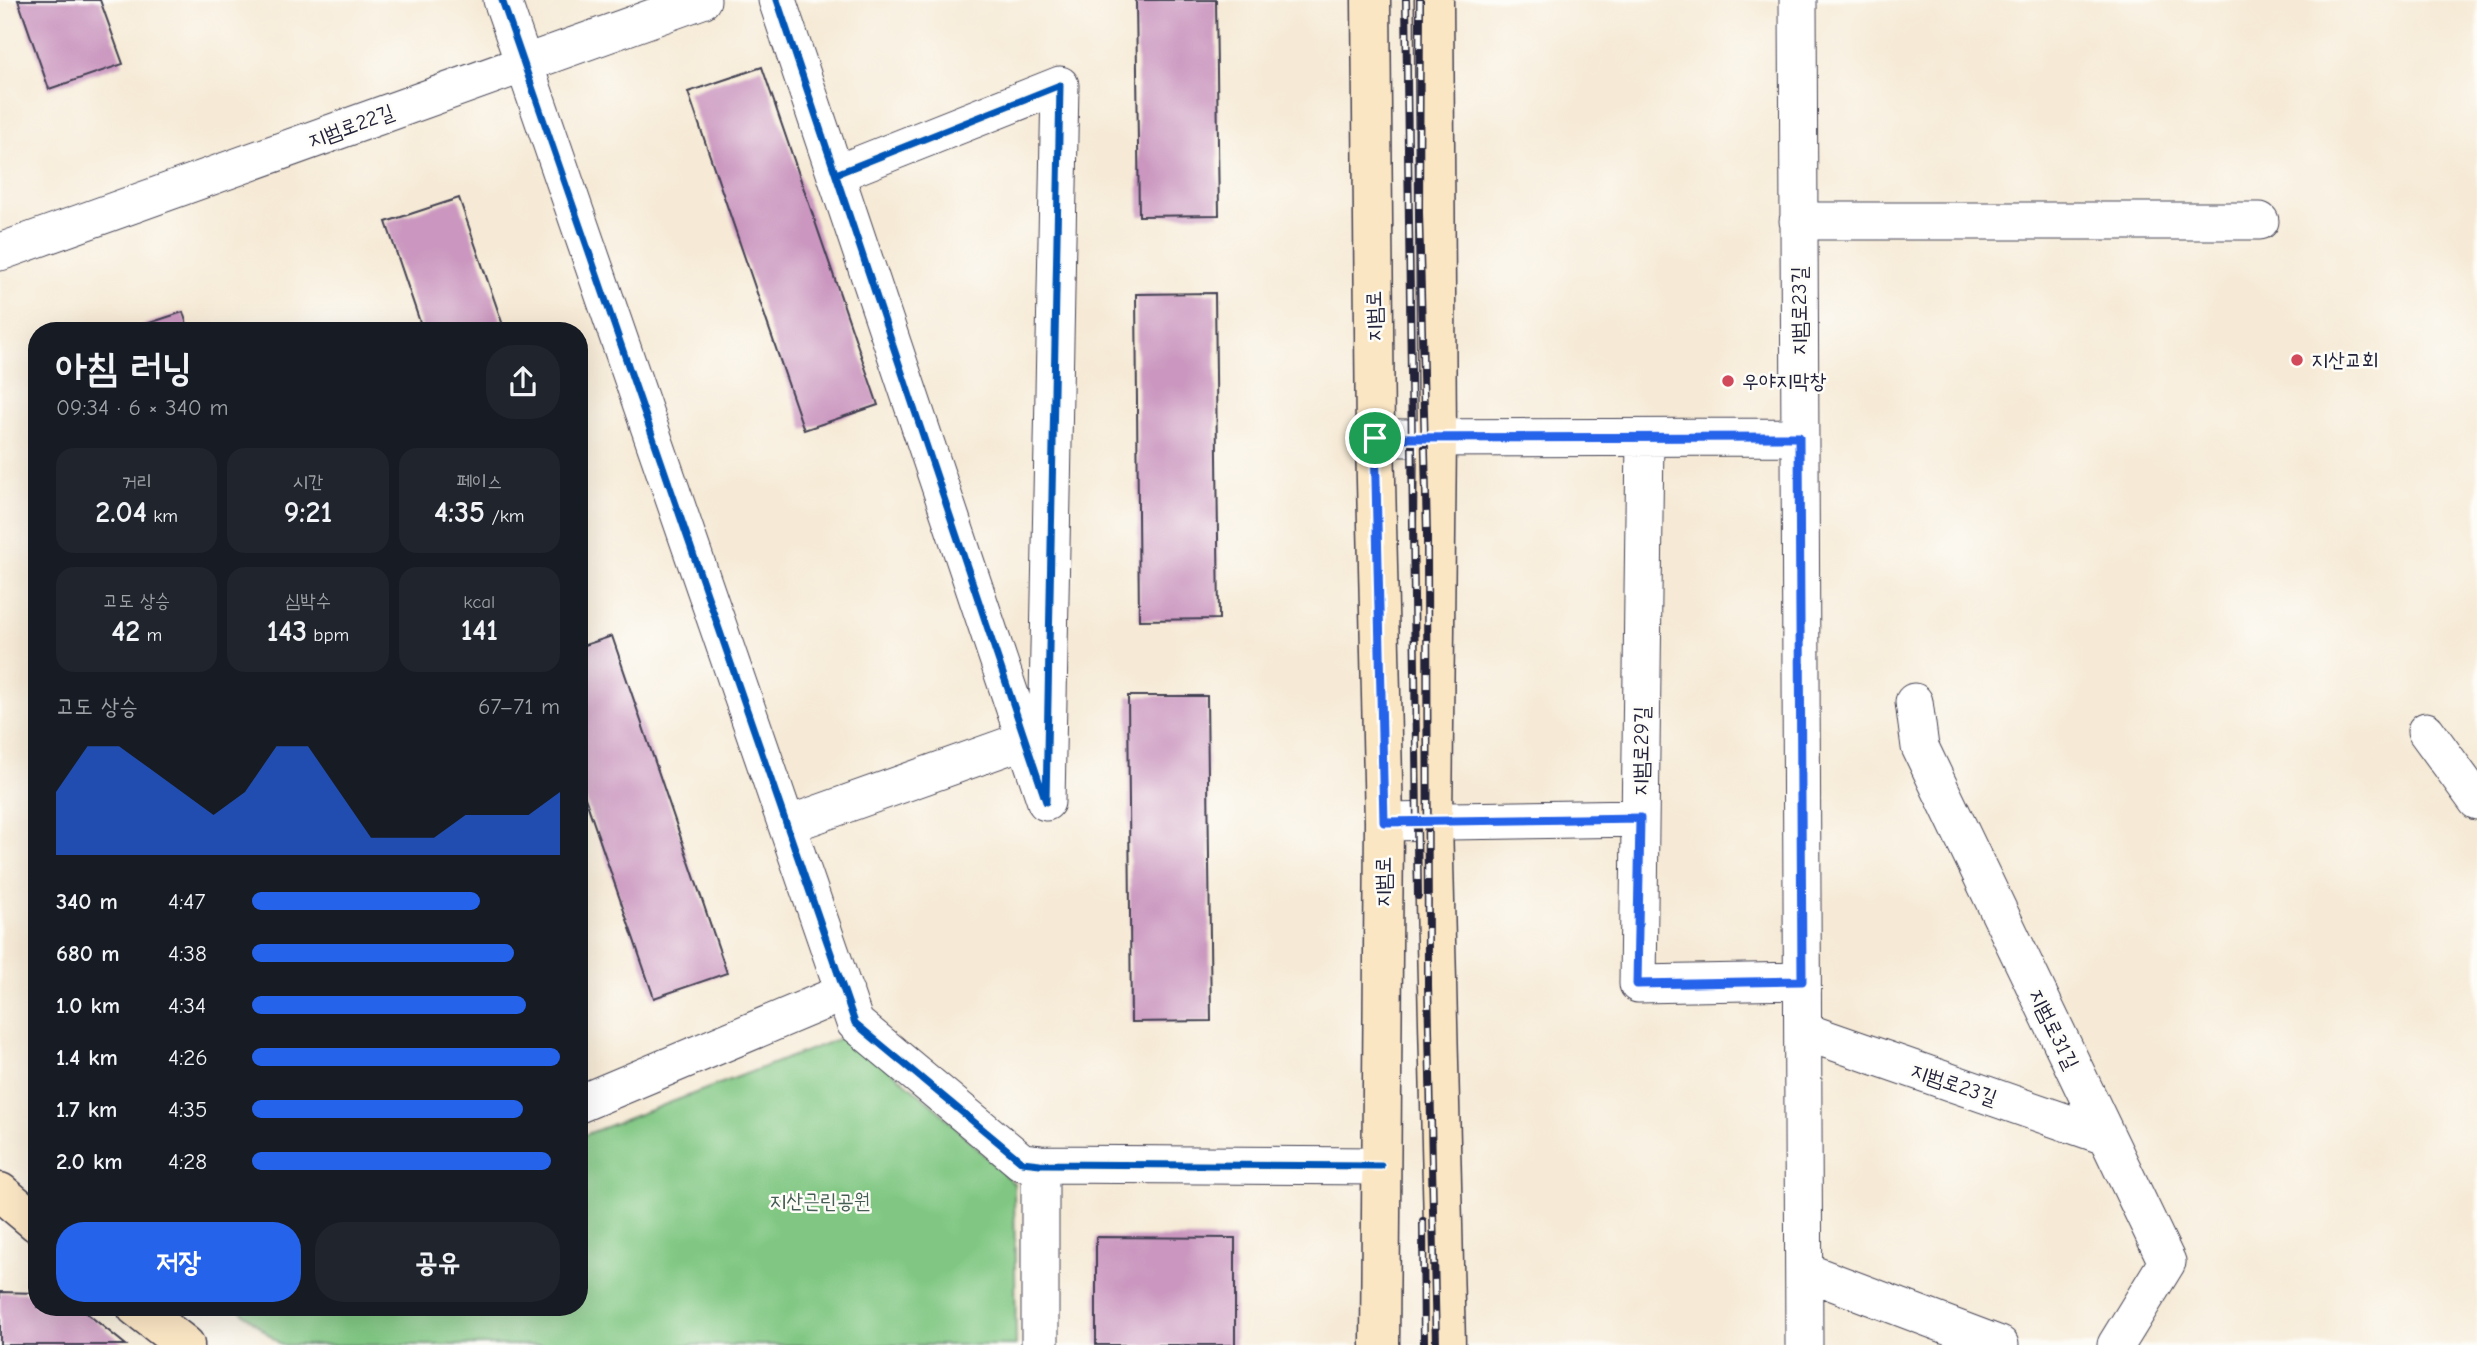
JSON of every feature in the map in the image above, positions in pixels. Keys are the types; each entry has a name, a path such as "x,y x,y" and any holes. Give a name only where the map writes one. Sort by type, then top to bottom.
{"main road":[{"name":"지범로","path":"1371,0 1375,438 1384,822 1380,1345"},
{"path":"1434,0 1437,438 1433,821 1446,1345"},
{"path":"0,1192 28,1215"},
{"path":"148,1316 185,1345"}],"street":[{"path":"502,0 855,1023 1022,1162 1381,1166"},
{"name":"지범로22길","path":"0,252 702,0"},
{"path":"777,0 1046,803 1060,85 836,174"},
{"name":"지범로23길","path":"1798,0 1804,1345"},
{"path":"1798,221 2260,221"},
{"path":"1375,438 1799,437"},
{"name":"지범로29길","path":"1645,438 1637,984 1802,981"},
{"name":"지범로31길","path":"1914,702 1920,747 2167,1262 2116,1345"},
{"path":"2426,731 2477,801"},
{"path":"787,825 1025,740"},
{"path":"1384,822 1640,818"},
{"path":"588,1100 845,992"},
{"name":"지범로23길","path":"1803,1031 2105,1136"},
{"path":"1040,1164 1040,1345"},
{"path":"1804,1272 2000,1345"}],"green space":[{"name":"지산근린공원","path":"849,1035 937,1109 1014,1184 1016,1345 281,1345 247,1316 588,1316 588,1134"}],"building":[{"path":"18,0 100,0 123,64 49,89"},
{"path":"1136,0 1216,0 1219,215 1139,216"},
{"path":"762,67 878,405 804,430 688,92"},
{"path":"459,198 502,322 420,322 386,222"},
{"path":"1215,293 1219,619 1139,620 1136,294"},
{"path":"183,312 186,322 152,322"},
{"path":"612,636 727,973 654,998 588,806 588,644"},
{"path":"1128,696 1207,696 1211,1021 1131,1022"},
{"path":"1096,1237 1235,1238 1235,1345 1096,1345"},
{"path":"0,1292 28,1293 28,1316 90,1316 126,1345 0,1345"}],"railway":[{"path":"1406,0 1418,896"},
{"path":"1420,0 1419,212 1427,534 1428,985 1436,1345"},
{"path":"1423,1221 1424,1345"}],"cycle path":[{"path":"502,0 855,1023 1022,1162 1381,1166"},
{"path":"777,0 1046,802 1060,85 836,174"}],"place":[{"name":"지산교회","path":"2297,360"},
{"name":"우야지막창","path":"1728,381"}],"route":[{"path":"1799,437 1802,981 1637,984 1640,818 1384,822 1375,438 1799,437"}]}
